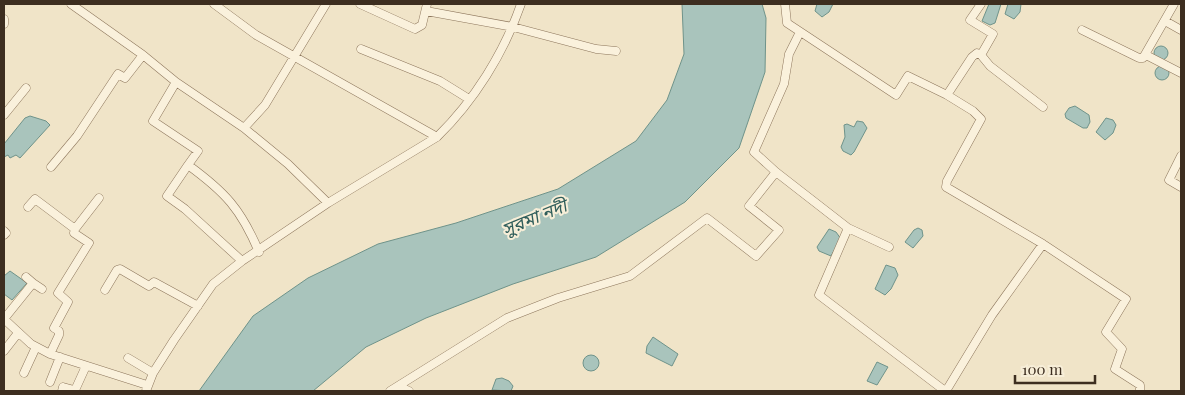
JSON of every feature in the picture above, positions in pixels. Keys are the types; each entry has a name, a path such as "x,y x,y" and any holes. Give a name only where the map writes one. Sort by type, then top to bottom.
{"street":[{"path":"71,4 143,55 176,82 244,128 288,164 328,203"},
{"path":"214,4 256,35 437,137"},
{"path":"244,128 265,105 326,4"},
{"path":"360,4 415,29 422,25 427,7 596,49 616,51"},
{"path":"33,283 4,319 18,332 36,347 50,354 147,388 153,373 213,284 242,261 259,252 328,203 437,137 452,123 499,54 513,27 521,4"},
{"path":"785,4 787,23 896,95 908,76 947,95 973,111 981,119 947,181 946,187 1043,244 1126,299 1106,332 1122,349 1114,366 1115,370 1140,385 1140,391"},
{"path":"981,4 970,20 993,34 981,55"},
{"path":"1082,30 1139,58 1146,55 1174,4"},
{"path":"4,19 6,22 4,24"},
{"path":"1165,21 1181,30"},
{"path":"800,32 789,54 784,84 754,152 776,172 848,228 889,247"},
{"path":"361,49 440,81 469,99"},
{"path":"947,95 972,57 977,53 990,66 1043,107"},
{"path":"52,167 77,136 118,74 125,78 143,55"},
{"path":"1146,55 1181,73"},
{"path":"176,82 153,121 198,151 167,196 185,209 242,261"},
{"path":"4,115 26,88"},
{"path":"1181,156 1169,180 1181,186"},
{"path":"188,165 215,185 235,207 247,223 259,252"},
{"path":"390,391 506,318 558,298 630,276 707,218 756,256 779,230 749,206 776,172"},
{"path":"50,354 59,335 59,331 54,328 68,302 58,293 89,243 74,233 75,229 99,198"},
{"path":"28,207 35,199 75,229"},
{"path":"848,228 819,295 946,391 992,315 1043,244"},
{"path":"4,231 6,233 4,235"},
{"path":"104,290 117,270 120,269 149,286 154,282 175,291 198,306"},
{"path":"26,277 42,289"},
{"path":"4,351 18,332"},
{"path":"24,373 36,347"},
{"path":"50,382 60,357"},
{"path":"128,358 153,373"},
{"path":"62,391 63,387 74,390 76,388 86,366"},
{"path":"398,386 409,391"}],"water":[{"name":"সুরমা নদী","path":"682,4 762,4 766,18 765,72 739,148 685,202 596,257 513,284 426,318 366,347 313,391 199,391 253,316 308,278 378,244 456,223 558,189 636,141 667,100 684,54"},
{"path":"817,4 833,4 829,12 822,17 815,11"},
{"path":"989,4 1001,4 995,23 990,25 982,21"},
{"path":"1008,4 1021,4 1020,12 1014,19 1005,14"},
{"path":"1161,46 1166,48 1168,53 1166,58 1161,60 1156,58 1154,53 1156,48"},
{"path":"1162,66 1167,68 1169,73 1167,78 1162,80 1157,78 1155,73 1157,68"},
{"path":"1075,106 1089,115 1090,122 1087,128 1083,128 1066,118 1065,114 1069,108"},
{"path":"30,116 46,121 50,125 20,158 16,155 10,158 8,155 4,157 4,144 25,118"},
{"path":"1106,118 1113,120 1116,125 1113,133 1105,140 1096,132"},
{"path":"857,121 863,122 867,128 851,155 843,151 841,147 845,137 844,125 847,124 854,127"},
{"path":"918,228 922,230 923,236 913,248 905,242 914,230"},
{"path":"829,229 836,232 841,239 831,256 819,251 817,247"},
{"path":"886,265 895,268 898,275 891,289 885,295 875,289"},
{"path":"10,271 27,283 12,300 4,294 4,276"},
{"path":"653,337 678,354 672,366 646,353 647,346"},
{"path":"591,355 599,363 591,371 583,363"},
{"path":"877,362 888,367 877,385 867,381"},
{"path":"502,378 509,381 513,386 511,391 492,390 496,379"}]}
